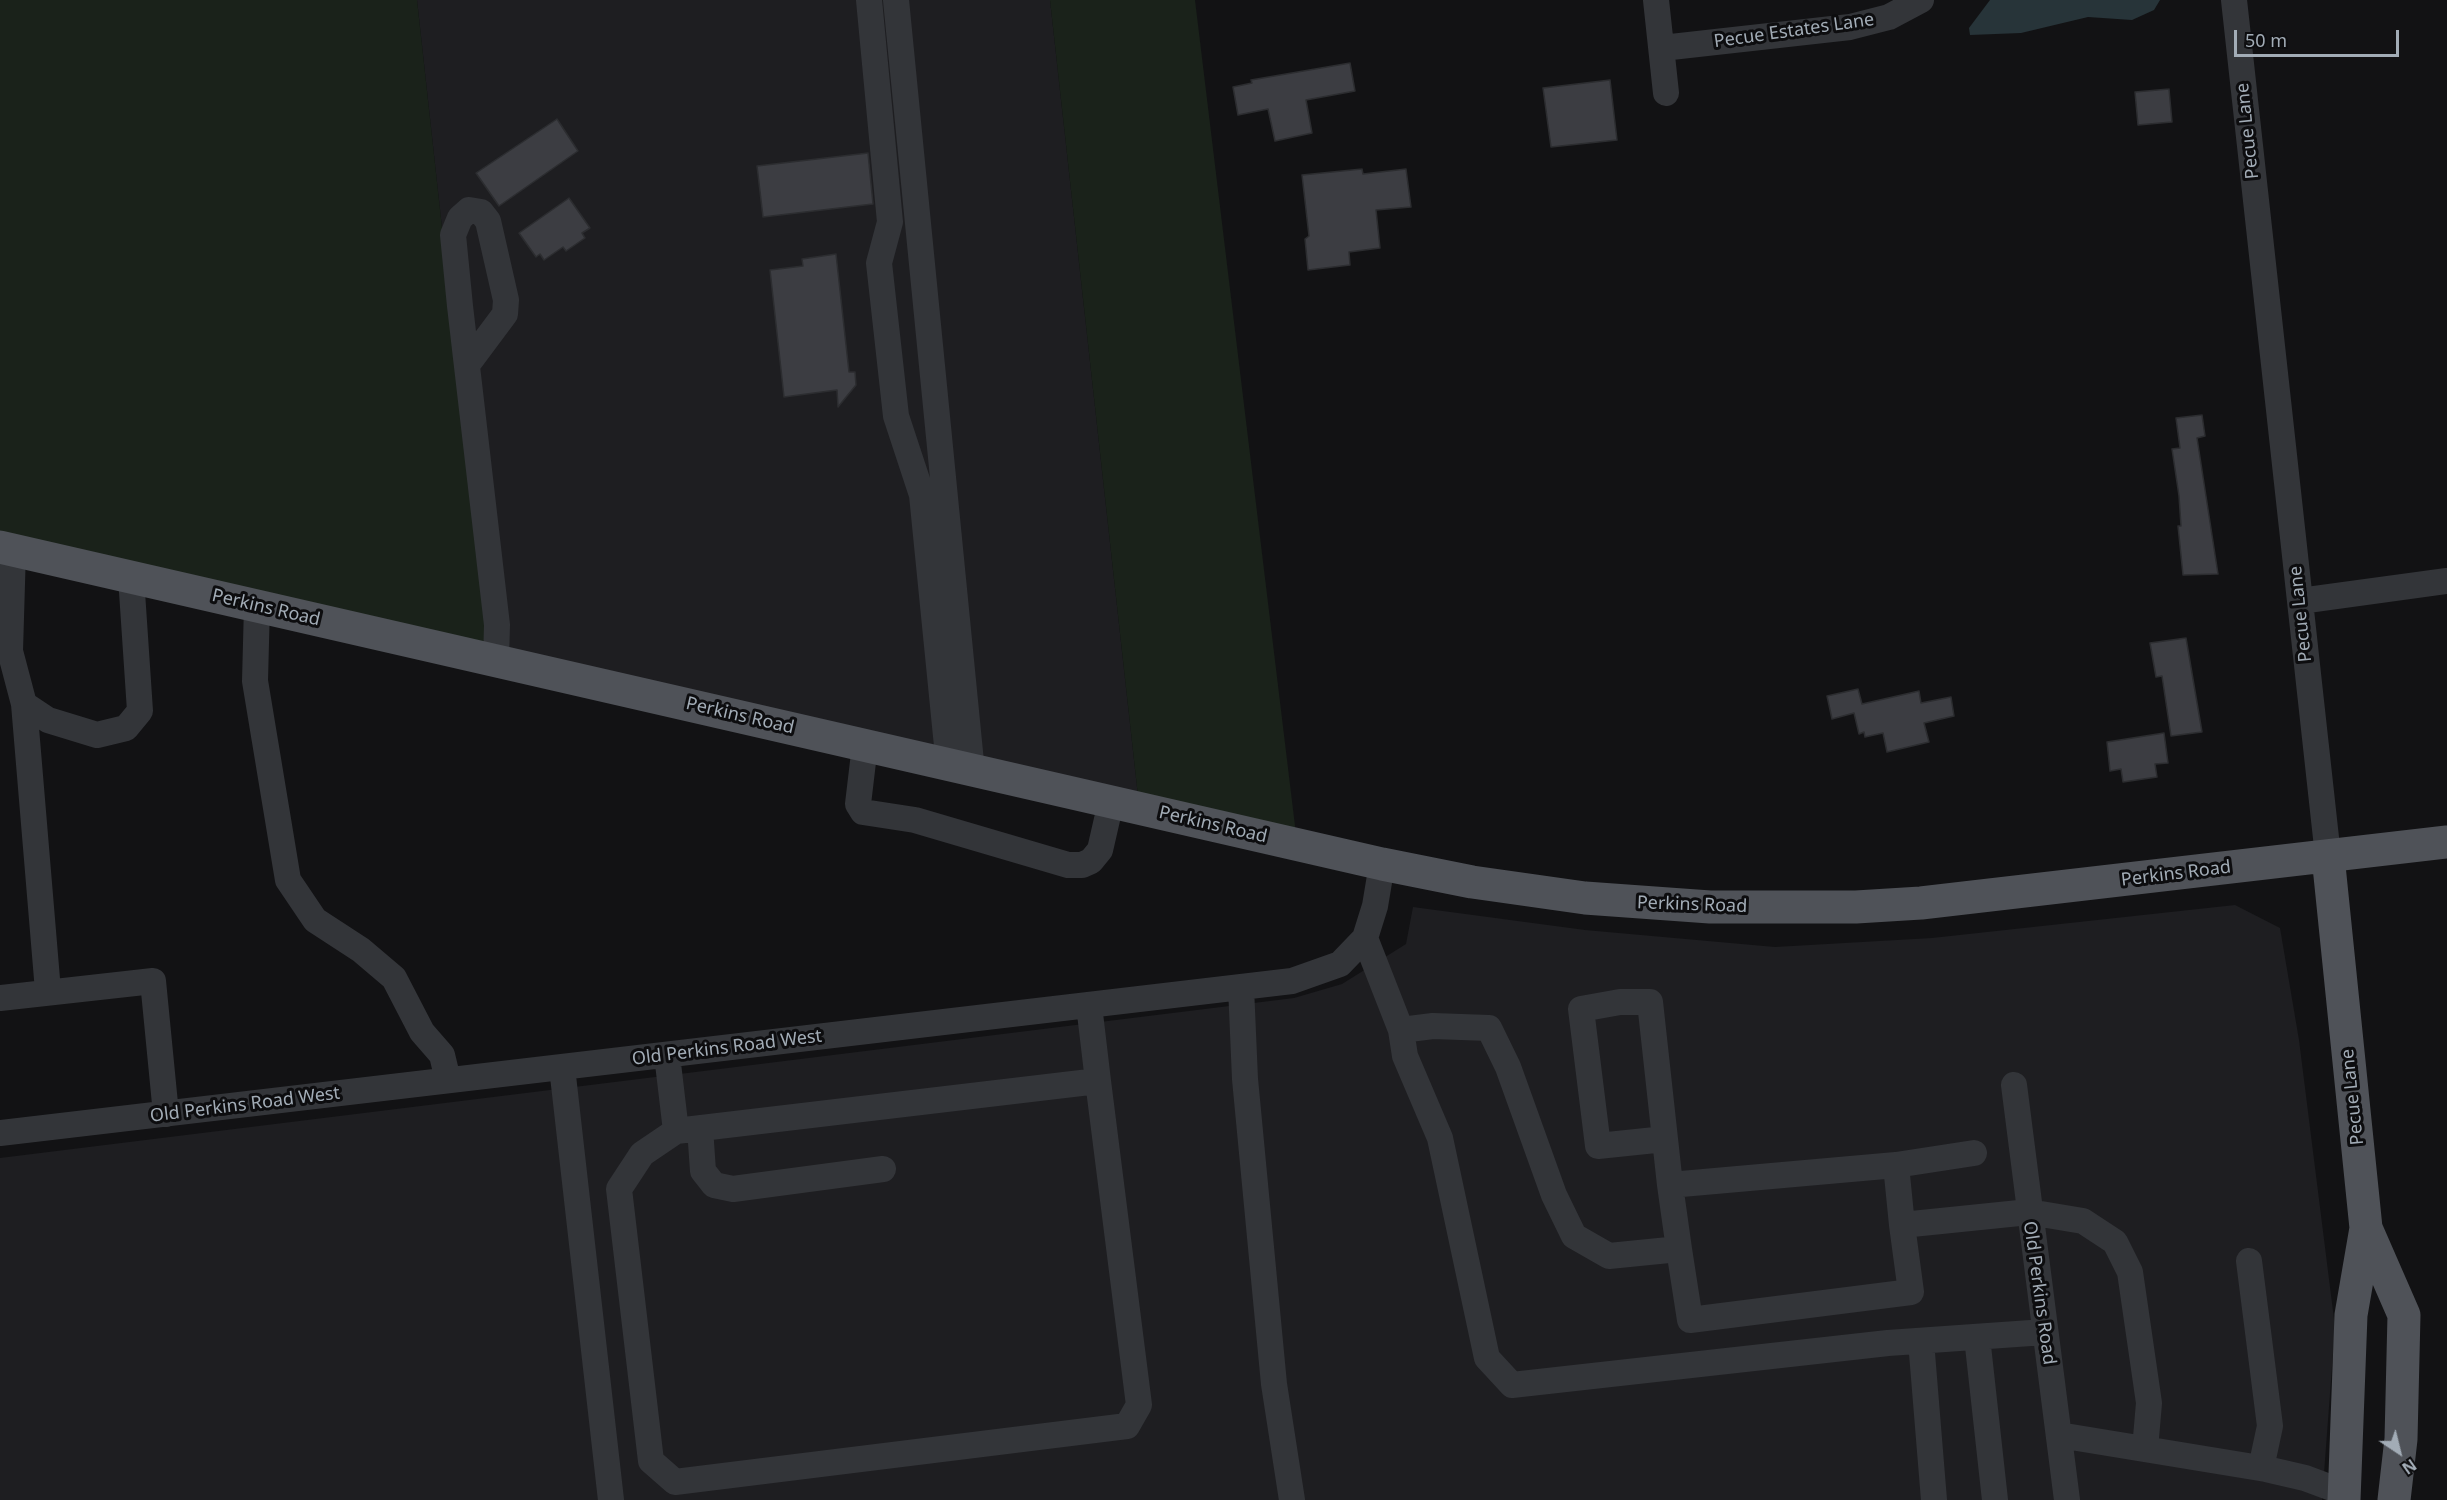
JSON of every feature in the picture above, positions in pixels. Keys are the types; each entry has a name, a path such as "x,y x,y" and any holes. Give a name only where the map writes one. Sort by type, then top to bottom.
{"main road":[{"name":"Perkins Road","path":"7,548 1382,864 1472,882 1585,898 1710,907 1856,907 1986,897 2447,842"},
{"name":"Pecue Lane","path":"2328,856 2366,1228 2351,1315 2344,1497"},
{"name":"Pecue Lane","path":"2366,1228 2404,1315 2401,1438 2394,1500"}],"street":[{"path":"869,0 890,222 879,263 896,416 922,495 961,769"},
{"path":"896,0 961,769"},
{"path":"1656,0 1666,93"},
{"name":"Pecue Estates Lane","path":"1662,48 1850,27 1889,17 1921,0"},
{"name":"Pecue Lane","path":"2234,0 2328,856"},
{"path":"467,365 505,314 506,300 488,221 481,212 469,210 460,218 453,235 467,365 497,625 496,660"},
{"path":"7,548 10,651 24,704 48,991"},
{"path":"24,704 48,720 97,735 126,728 140,711 131,577"},
{"path":"2300,600 2447,582"},
{"path":"257,605 255,681 288,880 315,920 361,950 394,978 422,1032 442,1055 448,1080"},
{"path":"865,745 858,804 863,812 915,820 1068,866 1082,865 1091,861 1100,850 1111,802"},
{"name":"Old Perkins Road West","path":"0,1133 1292,981 1340,964 1365,939 1375,906 1382,864"},
{"path":"1365,939 1401,1030 1405,1056 1440,1138 1487,1359 1512,1385 1921,1341 2044,1332"},
{"path":"0,998 153,981 166,1114"},
{"path":"1241,987 1245,1079 1270,1338 1292,1500"},
{"path":"1665,1139 1598,1146 1581,1009 1620,1002 1650,1002 1665,1139 1670,1185 1690,1320 1911,1292 1896,1166"},
{"path":"1089,1005 1139,1405 1127,1426 675,1482 651,1461 619,1189 642,1154 688,1130 1098,1081"},
{"path":"1401,1030 1433,1026 1489,1028 1508,1067 1554,1195 1574,1236 1609,1256 1679,1249"},
{"path":"667,1055 688,1130 703,1171 714,1185 733,1189 883,1169"},
{"path":"562,1067 611,1500"},
{"name":"Old Perkins Road","path":"2014,1085 2067,1500"},
{"path":"1670,1185 1896,1166 1974,1153"},
{"path":"1902,1225 2029,1212 2083,1221 2115,1242 2130,1272 2149,1403 2145,1449"},
{"path":"2248,1261 2270,1426 2261,1468"},
{"path":"1977,1337 1995,1500"},
{"path":"1921,1341 1934,1500"},
{"path":"2059,1435 2261,1468 2305,1478 2344,1497"}],"shaded area":[{"path":"0,0 417,0 488,647 0,533"},
{"path":"417,0 1050,0 1138,796 488,647"},
{"path":"1050,0 1195,0 1296,834 1138,796"},
{"path":"1990,0 2160,0 2154,10 2132,20 2088,17 2021,33 1970,35 1969,28"},
{"path":"2235,905 2280,928 2299,1040 2335,1327 2322,1500 0,1500 0,1158 1294,998 1342,984 1406,944 1413,907 1585,930 1775,947 1932,938"}],"building":[{"path":"1350,63 1355,91 1306,100 1312,133 1275,141 1268,109 1238,115 1233,87 1252,83 1251,80"},
{"path":"1610,80 1617,140 1551,147 1543,88"},
{"path":"2169,89 2172,122 2138,125 2135,92"},
{"path":"557,119 578,151 499,206 476,173"},
{"path":"868,153 873,204 763,217 757,166"},
{"path":"1362,169 1363,174 1406,169 1411,207 1376,210 1380,248 1349,252 1350,265 1308,270 1305,239 1309,236 1302,175"},
{"path":"569,198 590,228 582,233 585,238 566,251 563,247 544,260 540,254 536,257 519,233"},
{"path":"836,254 849,372 855,372 856,385 838,407 837,390 784,397 770,270 803,266 802,259"},
{"path":"2202,415 2205,436 2197,438 2218,574 2183,575 2178,526 2181,526 2179,496 2172,449 2180,448 2176,418"},
{"path":"2186,638 2202,732 2171,736 2162,676 2156,677 2150,643"},
{"path":"1858,689 1862,704 1919,691 1921,703 1951,697 1954,716 1924,723 1929,742 1887,752 1883,733 1865,737 1864,732 1859,734 1854,713 1832,719 1827,696"},
{"path":"2164,733 2168,763 2155,764 2157,777 2123,782 2121,769 2110,771 2107,742"}]}
